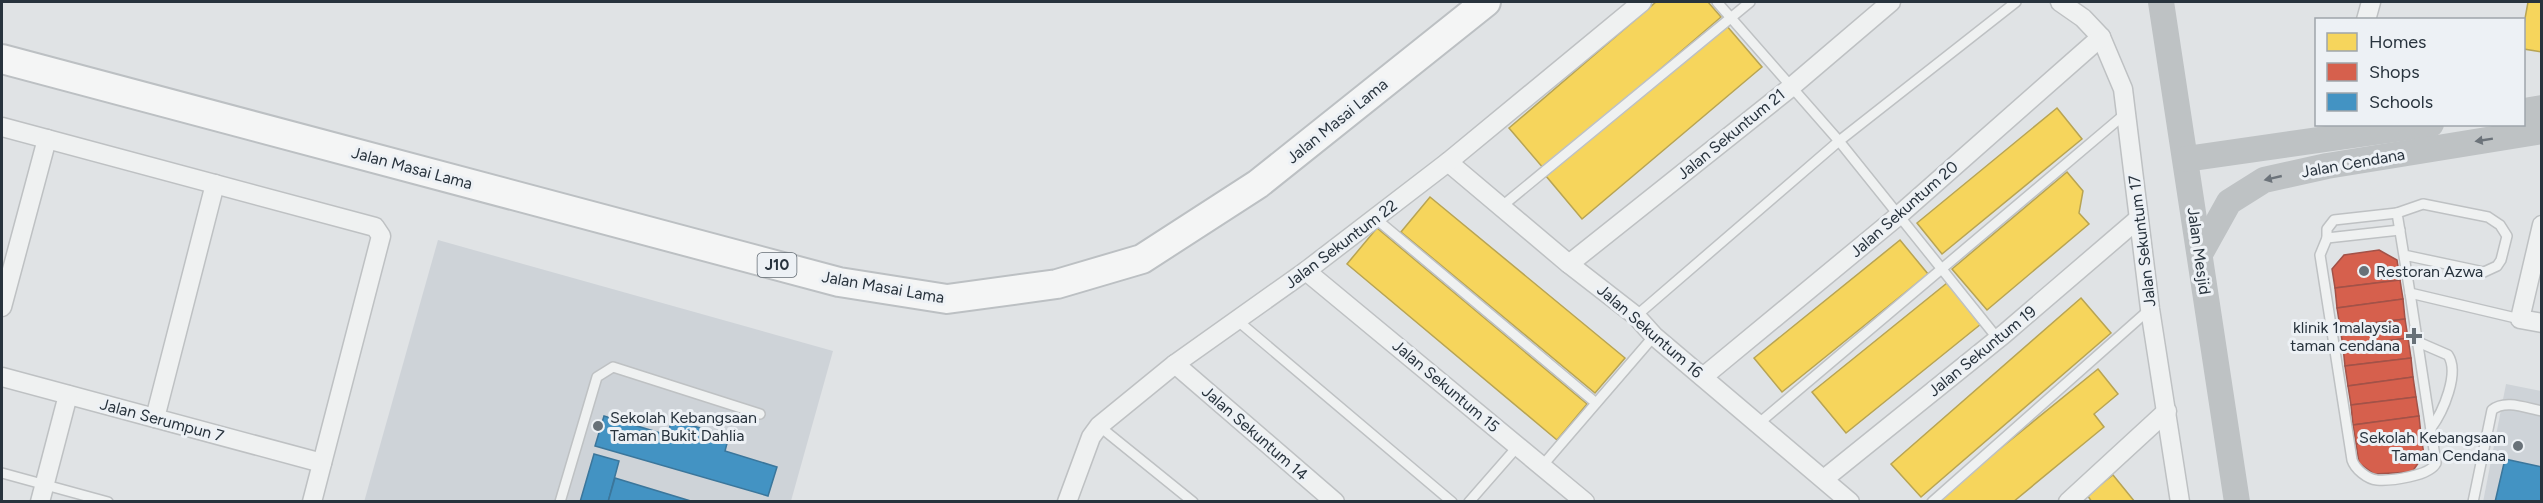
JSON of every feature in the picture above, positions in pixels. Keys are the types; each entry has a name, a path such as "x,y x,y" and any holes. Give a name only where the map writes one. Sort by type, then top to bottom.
{"main road":[{"name":"Jalan Masai Lama","path":"2,59 839,282 947,299 1057,284 1142,259 1258,184 1486,2"}],"street":[{"name":"Jalan Sekuntum 22","path":"1067,501 1090,437 1099,426 1175,364 1306,272 1448,162 1642,2"},
{"name":"Jalan Sekuntum 21","path":"1569,264 1790,88 1891,2"},
{"name":"Jalan Sekuntum 17","path":"2060,2 2083,18 2101,37 2123,89 2150,309 2180,501"},
{"name":"Jalan Mesjid","path":"2161,2 2236,501"},
{"path":"2367,18 2371,2"},
{"name":"Jalan Sekuntum 20","path":"1703,377 1898,216 2101,37"},
{"path":"2525,111 2541,108"},
{"name":"Jalan Cendana","path":"2200,254 2229,202 2264,180 2347,141 2422,126"},
{"path":"2,127 375,227 381,236 312,501"},
{"name":"Jalan Cendana","path":"2186,159 2347,141 2541,131"},
{"path":"2,307 47,139"},
{"name":"Jalan Sekuntum 16","path":"1448,162 1569,264 1636,316 1654,336 1850,501"},
{"path":"155,418 215,184"},
{"name":"Jalan Sekuntum 19","path":"1824,479 1998,339 2138,219"},
{"path":"2541,225 2520,319 2541,323"},
{"name":"Jalan Sekuntum 15","path":"1306,272 1585,501"},
{"name":"Jalan Sekuntum 14","path":"1175,364 1335,501"},
{"name":"Jalan Serumpun 7","path":"2,377 322,463"},
{"path":"42,493 68,394"},
{"path":"2068,501 2167,411"}],"lane":[{"path":"1717,2 1790,88 1839,141 1998,339"},
{"path":"1501,207 1730,16 1750,2"},
{"path":"1636,316 1839,141 2016,2"},
{"path":"1758,424 2127,112"},
{"path":"2397,213 2436,463 2429,472 2377,480 2353,464 2319,255 2327,238 2327,230 2334,220 2397,213 2423,204 2477,214 2495,220 2507,236 2501,260 2491,270 2484,272 2404,255"},
{"path":"1375,218 1596,403"},
{"path":"2327,238 2400,230"},
{"path":"2410,293 2520,319"},
{"path":"1932,501 2150,309"},
{"path":"1238,321 1452,501"},
{"path":"1542,465 1654,336"},
{"path":"2418,342 2448,355 2453,365 2442,412 2431,428"},
{"path":"560,501 597,377 614,367 760,414"},
{"path":"2472,501 2492,410 2502,404 2508,404 2541,411"},
{"path":"1099,426 1193,501"},
{"path":"1469,501 1518,446"},
{"path":"2,473 42,493 108,501"}],"shaded area":[{"name":"Sekolah Kebangsaan Taman Bukit Dahlia","path":"438,240 833,351 791,501 364,502"},
{"name":"Sekolah Kebangsaan Taman Cendana","path":"2506,384 2541,391 2541,501 2483,502"}],"building: Homes":[{"path":"1656,2 1708,2 1721,17 1544,169 1509,128"},
{"path":"2528,2 2542,2 2542,52 2525,49 2525,18"},
{"path":"1726,25 1762,67 1582,219 1546,176"},
{"path":"2057,108 2082,139 1942,254 1917,223"},
{"path":"2067,172 2083,191 2079,213 2089,224 1987,310 1952,269"},
{"path":"1430,197 1625,358 1595,393 1401,232"},
{"path":"1377,228 1587,404 1557,440 1347,264"},
{"path":"1900,240 1928,274 1782,392 1754,358"},
{"path":"1947,283 1981,324 1846,433 1812,392"},
{"path":"2081,298 2111,333 1921,497 1891,464"},
{"path":"2098,369 2118,394 2094,414 2104,427 2013,502 1942,502 1939,498"},
{"path":"2113,475 2135,502 2092,502 2087,495"}],"building: Shops":[{"path":"2379,250 2397,260 2400,280 2335,288 2332,269 2344,255"},
{"path":"2400,280 2403,299 2337,308 2335,288"},
{"path":"2403,299 2405,319 2340,327 2337,308"},
{"path":"2405,319 2408,338 2343,347 2340,327"},
{"path":"2408,338 2411,358 2345,366 2343,347"},
{"path":"2411,358 2413,377 2348,386 2345,366"},
{"path":"2413,377 2416,397 2351,405 2348,386"},
{"path":"2416,397 2419,416 2353,425 2351,405"},
{"path":"2419,416 2421,435 2356,444 2353,425"},
{"path":"2421,435 2424,455 2412,472 2374,474 2359,463 2356,444"}],"building: Schools":[{"path":"604,416 667,435 672,420 729,436 725,451 777,467 768,496 595,446"},
{"path":"594,454 619,461 608,502 580,502"},
{"path":"2505,459 2542,467 2542,502 2495,502"},
{"path":"615,478 694,502 608,502"}],"place":[{"name":"Restoran Azwa","path":"2364,271"},
{"name":"klinik 1malaysia taman cendana","path":"2414,336"},
{"name":"Sekolah Kebangsaan Taman Bukit Dahlia","path":"598,426"},
{"name":"Sekolah Kebangsaan Taman Cendana","path":"2518,446"}]}
